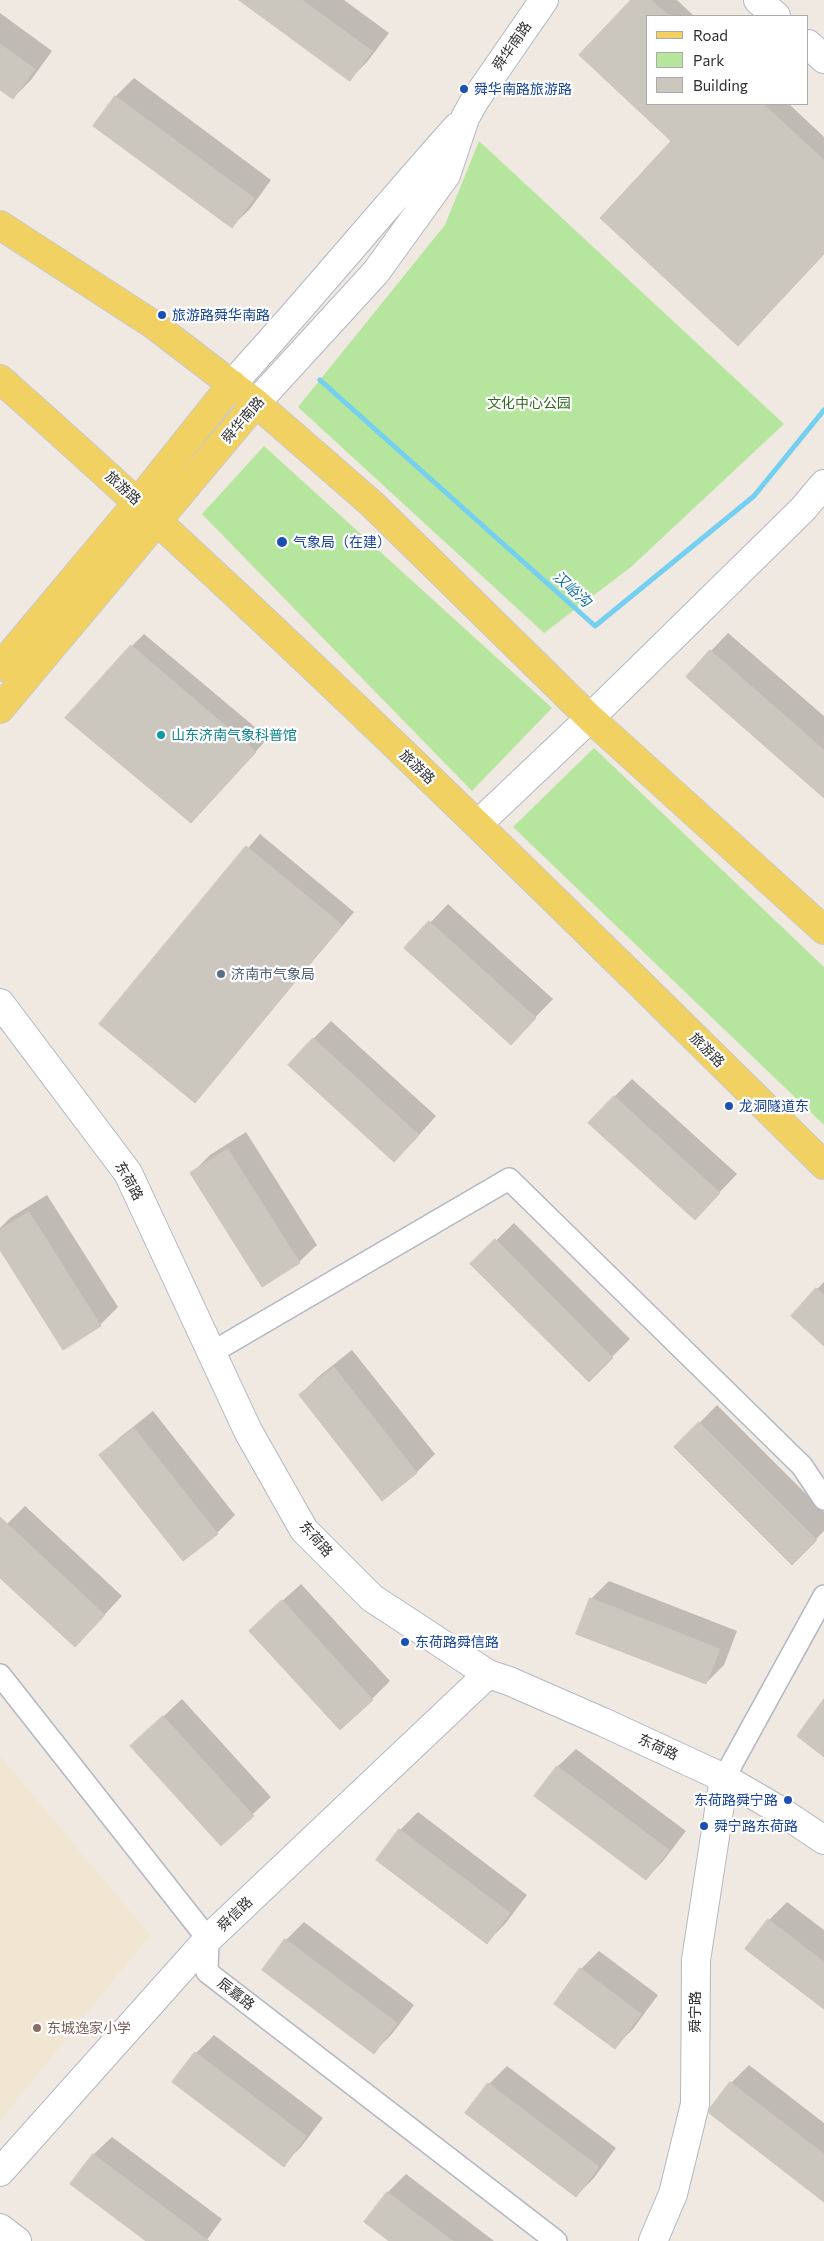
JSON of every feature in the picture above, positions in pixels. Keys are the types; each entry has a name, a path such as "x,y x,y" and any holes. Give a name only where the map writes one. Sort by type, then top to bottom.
{"main road":[{"path":"0,225 154,325 256,404 372,504 590,718 824,930"},
{"name":"旅游路","path":"0,379 138,502 478,824 824,1165"},
{"name":"舜华南路","path":"0,666 138,502 232,384"},
{"name":"舜华南路","path":"0,709 256,404"}],"street":[{"name":"舜华南路","path":"256,404 376,272 446,176 465,118 475,100 544,0"},
{"path":"758,0 775,15"},
{"path":"809,45 824,59"},
{"name":"舜华南路","path":"232,384 301,308 383,210 465,118"},
{"path":"478,824 590,718 803,509 824,484"},
{"name":"东荷路","path":"0,1003 128,1174 248,1431 304,1530 372,1598 488,1674 509,1680 724,1778 824,1840"},
{"path":"211,1353 509,1179 802,1466 824,1499"},
{"path":"724,1778 824,1596"},
{"name":"舜信路","path":"0,2172 208,1940 488,1674"},
{"path":"0,1675 208,1940"},
{"name":"舜宁路","path":"653,2241 673,2194 695,2104 696,1960 724,1778"},
{"name":"辰嘉路","path":"208,1940 207,1972 556,2241"},
{"path":"0,2228 17,2241"}],"shaded area":[{"name":"东城逸家小学","path":"0,1756 150,1935 0,2121"}],"green space":[{"name":"文化中心公园","path":"479,141 784,424 631,567 544,633 298,407 445,225"},
{"path":"264,446 552,708 472,791 202,514"},
{"path":"594,748 824,967 824,1125 513,827"}],"building":[{"path":"239,0 302,0 372,51 350,81"},
{"path":"631,0 651,0 668,15 646,15 646,105 764,105 824,160 824,254 738,346 600,218 671,141 579,55"},
{"path":"0,44 35,69 13,99 0,90"},
{"path":"115,96 254,198 232,228 93,126"},
{"name":"山东济南气象科普馆","path":"131,645 256,752 191,823 65,718"},
{"path":"710,650 824,750 824,798 686,677"},
{"name":"济南市气象局","path":"246,846 342,925 195,1103 99,1024"},
{"path":"429,921 536,1018 511,1045 404,948"},
{"path":"313,1038 419,1135 394,1162 288,1065"},
{"path":"614,1096 720,1193 695,1220 588,1123"},
{"path":"228,1149 300,1263 262,1287 190,1173"},
{"path":"29,1212 101,1326 63,1350 0,1250 0,1230"},
{"path":"495,1239 613,1358 589,1382 470,1264"},
{"path":"816,1288 824,1295 824,1346 791,1316"},
{"path":"334,1367 417,1473 382,1501 299,1395"},
{"path":"699,1422 817,1540 792,1565 674,1447"},
{"path":"134,1428 218,1534 183,1561 99,1455"},
{"path":"0,1517 105,1615 75,1647 0,1578"},
{"path":"590,1598 720,1649 706,1684 576,1634"},
{"path":"282,1600 373,1700 340,1730 249,1631"},
{"path":"824,1699 824,1757 797,1736"},
{"path":"163,1716 254,1816 221,1846 130,1746"},
{"path":"557,1766 669,1850 646,1880 534,1796"},
{"path":"399,1829 510,1913 487,1944 376,1860"},
{"path":"768,1919 824,1962 824,2009 745,1949"},
{"path":"285,1939 397,2023 374,2054 262,1970"},
{"path":"580,1968 641,2014 615,2049 554,2004"},
{"path":"195,2052 306,2136 284,2167 172,2082"},
{"path":"730,2082 824,2154 824,2202 709,2113 710,2108"},
{"path":"488,2083 599,2167 576,2197 465,2113"},
{"path":"93,2154 209,2241 146,2241 70,2184"},
{"path":"387,2192 453,2241 389,2241 364,2222"}],"waterway":[{"name":"汉峪沟","path":"320,380 595,626 754,496 824,410"}],"place":[{"name":"舜华南路旅游路","path":"464,89"},
{"name":"旅游路舜华南路","path":"162,315"},
{"name":"气象局（在建）","path":"282,542"},
{"name":"山东济南气象科普馆","path":"161,735"},
{"name":"济南市气象局","path":"221,974"},
{"name":"龙洞隧道东","path":"729,1106"},
{"name":"东荷路舜信路","path":"405,1642"},
{"name":"东荷路舜宁路","path":"788,1800"},
{"name":"舜宁路东荷路","path":"704,1826"},
{"name":"东城逸家小学","path":"37,2028"}]}
